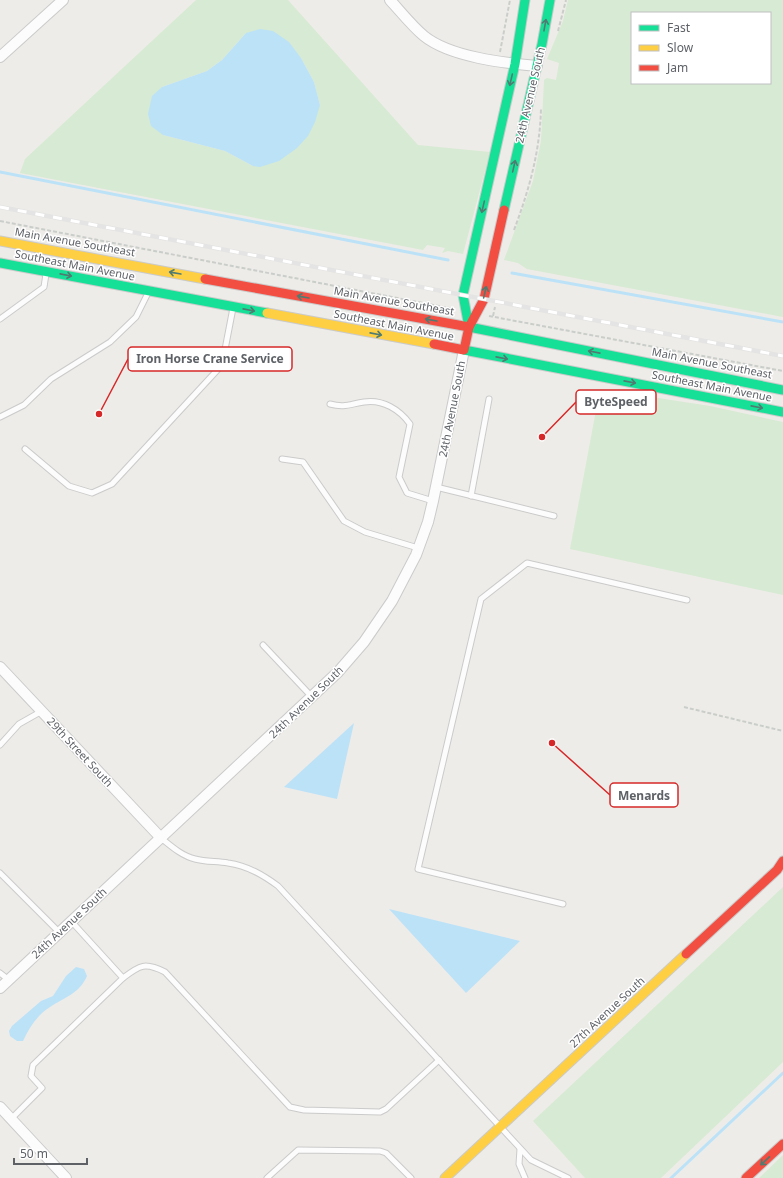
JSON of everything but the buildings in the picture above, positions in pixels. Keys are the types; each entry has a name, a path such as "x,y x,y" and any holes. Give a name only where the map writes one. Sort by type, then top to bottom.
{"main road":[{"name":"24th Avenue South","path":"469,328 463,295 515,64 525,0"},
{"name":"24th Avenue South","path":"464,350 469,328 484,299 537,66 550,0"},
{"name":"Main Avenue Southeast","path":"0,240 469,328 783,390"},
{"name":"Southeast Main Avenue","path":"0,263 464,350 783,412"},
{"name":"27th Avenue South","path":"446,1178 777,870 783,861"},
{"path":"746,1178 783,1144"}],"street":[{"path":"0,57 63,0"},
{"path":"390,0 424,36 441,48 515,64 537,66"},
{"name":"24th Avenue South","path":"0,988 312,697 338,672 364,642 392,601 418,548 433,501 464,350"},
{"name":"29th Street South","path":"0,667 161,838"},
{"path":"0,1106 66,1178"}],"lane":[{"path":"0,319 44,287 46,272"},
{"path":"0,417 24,405 51,379 110,342 136,316 149,291"},
{"path":"25,449 69,486 92,493 112,484 222,365 233,307"},
{"path":"470,496 489,399"},
{"path":"330,404 342,407 366,401 390,405 402,413 410,424 399,477 407,493 433,501"},
{"path":"282,458 303,462 344,521 365,532 418,548"},
{"path":"436,487 554,516"},
{"path":"564,904 418,869 481,599 527,564 687,600"},
{"path":"263,645 312,697"},
{"path":"0,745 19,724 42,711"},
{"path":"161,838 182,854 194,859 230,863 249,868 265,876 278,886 531,1160 568,1178"},
{"path":"0,873 59,932"},
{"path":"72,921 123,978"},
{"path":"12,1119 42,1088 31,1076 33,1065 123,978 136,968 146,965 165,972 290,1107 304,1110 380,1112 386,1110 439,1060"},
{"path":"0,973 9,980"},
{"path":"520,1148 519,1164 525,1178"},
{"path":"267,1178 298,1150 314,1149 380,1151 386,1153 411,1178"}],"path":[{"path":"499,60 510,0"},
{"path":"0,221 465,311"},
{"path":"477,314 783,371"},
{"path":"684,707 783,731"}],"green space":[{"path":"196,0 288,0 418,145 490,152 463,254 448,251 442,253 445,248 427,245 423,250 20,173 25,159","holes":["246,33 301,58 314,82 320,105 253,166 225,151 163,135 162,87 207,71 222,60"]},
{"path":"568,0 783,0 783,317 527,269 518,263 504,260 533,181 541,141 544,80 547,78 556,80 559,63 547,59 563,21"},
{"path":"600,389 710,406 783,422 783,595 570,549"},
{"path":"783,887 783,1062 661,1178 585,1178 533,1121"},
{"path":"783,1155 783,1178 759,1178"}],"water":[{"path":"260,29 273,31 289,42 301,58 314,82 320,105 315,122 308,136 297,148 279,161 260,167 253,166 225,151 163,135 151,126 148,114 152,96 162,87 207,71 222,60 246,33"},
{"path":"354,723 337,799 284,787"},
{"path":"389,909 520,941 466,993"},
{"path":"76,967 84,969 87,976 80,987 41,1014 23,1041 17,1041 10,1036 9,1031 12,1026 41,1001 53,996 66,976"}],"waterway":[{"path":"0,172 448,260"},
{"path":"512,273 783,322"},
{"path":"671,1178 783,1073"}],"railway":[{"path":"0,207 783,356"}],"traffic: fast":[{"path":"469,327 463,295 515,64 525,0"},
{"path":"504,210 542,44 550,0"},
{"path":"0,263 267,313"},
{"path":"469,327 783,390"},
{"path":"464,350 783,412"}],"traffic: slow":[{"path":"0,241 205,279"},
{"path":"267,313 434,344"},
{"path":"445,1178 686,954"}],"traffic: jam":[{"path":"434,344 464,350 469,327 484,299 504,210"},
{"path":"205,279 469,327"},
{"path":"686,954 777,870 783,861"},
{"path":"746,1178 783,1144"}],"place":[{"name":"Iron Horse Crane Service","path":"99,414"},
{"name":"ByteSpeed","path":"542,437"},
{"name":"Menards","path":"552,743"}]}
